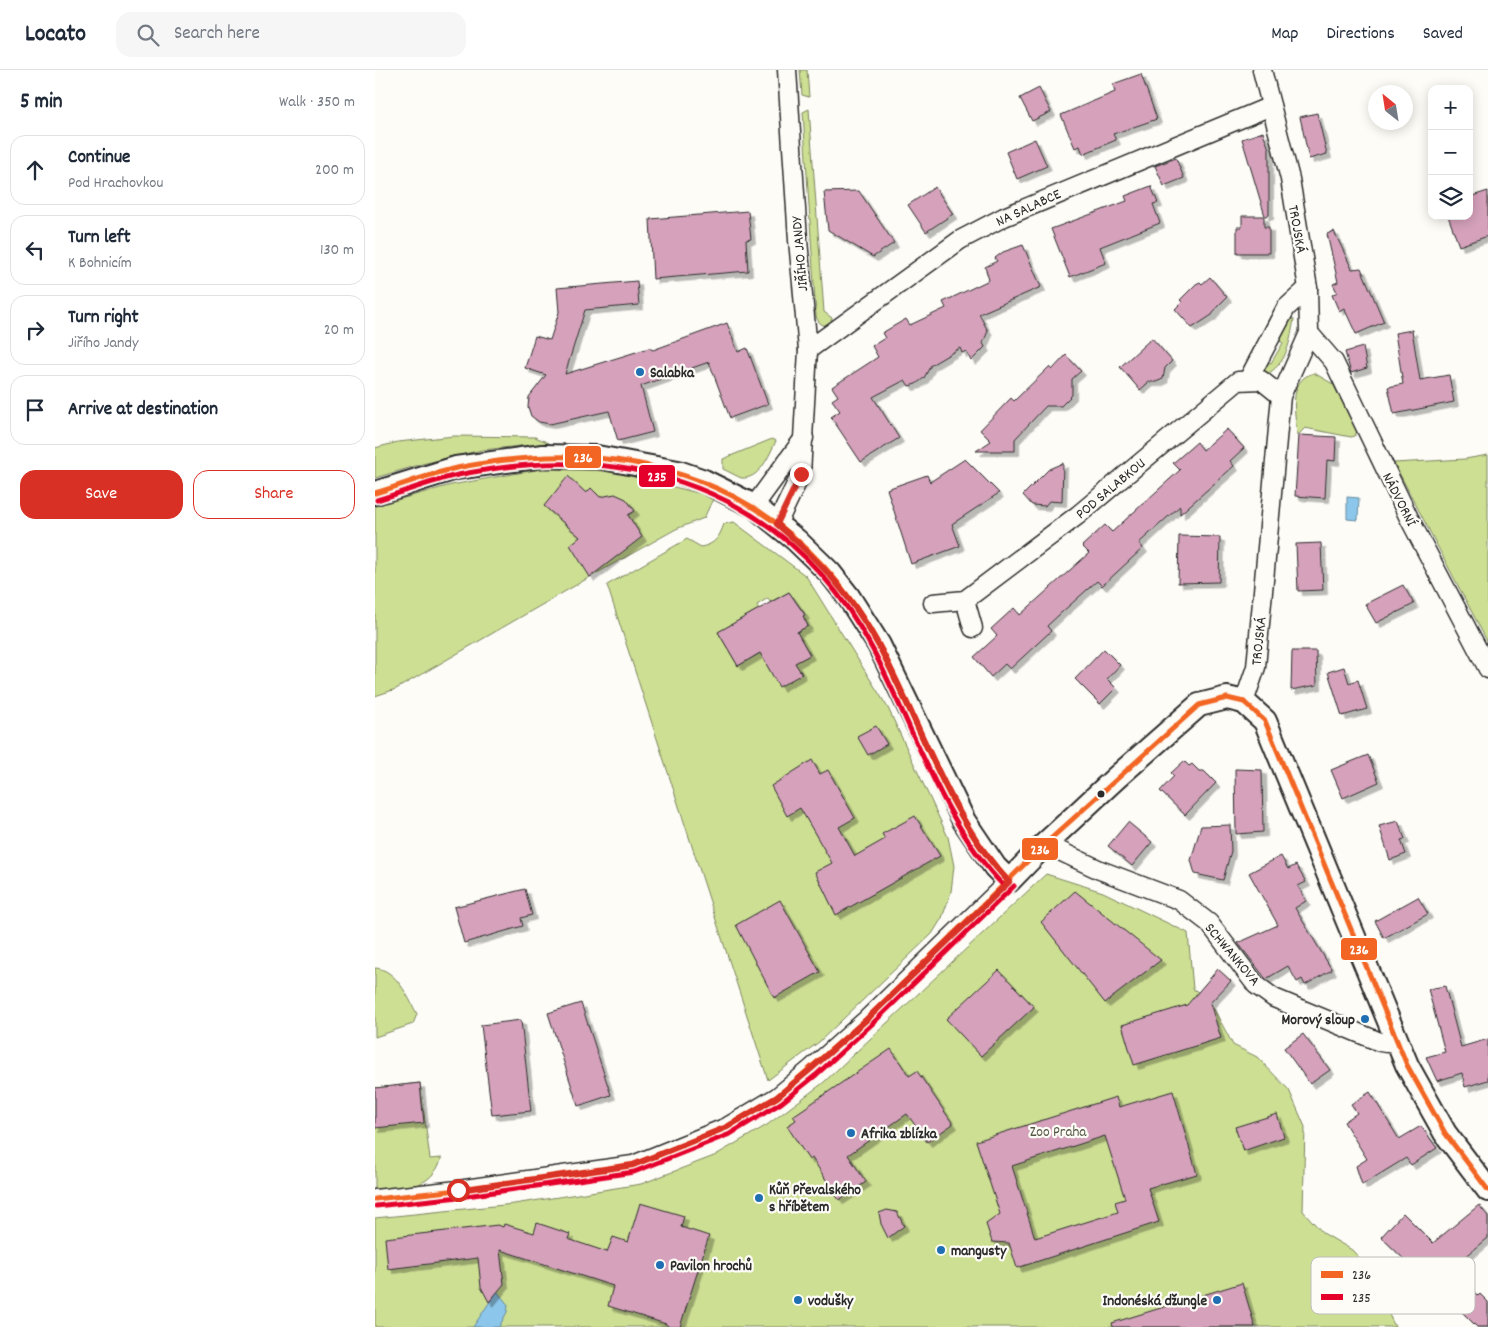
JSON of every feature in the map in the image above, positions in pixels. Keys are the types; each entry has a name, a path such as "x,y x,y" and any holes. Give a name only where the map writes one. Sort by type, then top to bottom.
{"street":[{"name":"JIŘÍHO JANDY","path":"777,524 801,474 808,350 798,240 787,70"},
{"name":"TROJSKÁ","path":"1244,702 1257,667 1281,396 1309,333 1308,288 1289,179 1262,70"},
{"name":"NA SALABCE","path":"808,350 960,240 1057,193 1271,106"},
{"path":"1281,396 1261,380 1248,380 1286,308 1308,288"},
{"name":"NÁDVORNÍ","path":"1309,333 1334,362 1409,518 1488,669"},
{"name":"POD SALABKOU","path":"933,604 965,600 1078,515 1238,380 1248,380"},
{"path":"754,506 804,438"},
{"path":"375,493 455,468 543,456 597,457 679,472 704,481 754,506 777,524 830,573 848,596 879,645 964,821 995,867 1009,882"},
{"path":"965,600 973,628"},
{"path":"375,1199 458,1190 633,1165 727,1127 777,1097 866,1020 1009,882 1045,844 1199,705 1227,698 1244,702 1265,721 1407,1065 1445,1133 1488,1190"},
{"name":"SCHWANKOVA","path":"1045,844 1100,870 1179,900 1209,923 1256,985 1274,998 1386,1044 1395,1038"}],"green space":[{"path":"800,70 807,70 809,97 802,95"},
{"path":"809,109 824,312 832,318 831,326 821,324 816,316 803,112"},
{"path":"1290,319 1294,319 1291,336 1283,359 1272,371 1265,375 1260,370 1266,362 1271,363 1283,343 1278,340"},
{"path":"1314,373 1333,384 1357,431 1355,436 1351,437 1305,428 1297,436 1296,390 1299,383 1305,377"},
{"path":"454,436 535,437 549,443 482,450 422,464 375,478 375,448 398,442"},
{"path":"772,439 776,441 770,453 763,466 753,475 748,478 741,478 723,469 723,459"},
{"path":"1488,455 1488,643 1394,463 1465,459"},
{"path":"541,469 610,471 714,497 704,518 676,529 396,689 375,696 375,506 451,485"},
{"path":"734,522 806,576 888,708 948,837 954,866 951,892 942,918 932,934 819,1042 768,1080 607,585 687,539 701,547 710,544 718,537 724,524","holes":["789,592 805,614 803,616 808,626 797,632 810,655 795,663 801,674 771,647 738,666 718,632 759,609 757,605 768,598 770,602"]},
{"name":"Zoo Praha","path":"1046,874 1103,892 1188,933 1193,989 1208,998 1233,1045 1257,1057 1289,1090 1305,1127 1303,1211 1323,1233 1352,1250 1358,1257 1311,1257 1311,1314 1389,1314 1395,1327 375,1327 375,1218 514,1204 641,1184 714,1156 767,1125 823,1083"},
{"path":"375,968 389,973 401,985 417,1014 413,1024 375,1037"},
{"path":"420,1083 430,1159 442,1158 437,1169 423,1182 406,1187 375,1189 375,1088"}],"water":[{"path":"1347,497 1359,498 1358,520 1347,519"},
{"path":"497,1291 508,1305 507,1312 499,1327 473,1327"}],"building":[{"path":"1141,74 1157,119 1113,134 1116,140 1083,154 1080,146 1075,148 1061,115 1115,92 1113,84"},
{"path":"1039,88 1051,112 1032,121 1020,98"},
{"path":"1317,113 1327,154 1309,159 1300,117"},
{"path":"1263,132 1269,149 1269,215 1265,216 1242,139"},
{"path":"1035,139 1047,166 1017,179 1006,152"},
{"path":"1176,158 1184,178 1164,186 1155,166"},
{"path":"1151,186 1158,203 1153,204 1160,223 1100,247 1106,263 1070,277 1051,229 1127,201 1125,196"},
{"path":"935,187 953,214 926,232 908,205"},
{"path":"859,191 894,243 873,257 828,230 824,192"},
{"path":"1488,191 1488,236 1459,246 1449,220 1473,220 1473,196"},
{"path":"748,211 751,239 746,240 748,271 653,279 650,219"},
{"path":"1242,216 1264,216 1264,227 1269,227 1269,253 1237,253 1237,227 1242,227"},
{"path":"1334,231 1352,269 1361,268 1384,322 1356,334 1344,308 1339,311 1332,295 1337,292 1333,284 1338,282 1327,234"},
{"path":"1023,245 1041,287 979,314 988,331 983,343 985,347 971,361 966,351 962,353 960,348 931,365 924,378 916,384 909,386 905,380 873,397 899,438 861,462 831,417 840,411 832,400 838,396 832,387 878,357 872,346 885,338 882,333 906,319 910,325 946,308 943,302 989,280 985,267 997,261 995,258 1003,252"},
{"path":"1210,277 1227,297 1212,315 1192,328 1175,309 1182,302 1180,300 1196,284 1200,282 1202,284"},
{"path":"637,281 639,305 585,310 565,374 649,348 653,350 727,323 738,352 747,348 768,404 730,418 709,362 641,386 653,432 618,441 609,411 550,424 539,422 531,416 528,407 529,397 546,375 525,368 535,336 550,340 559,312 557,288"},
{"path":"1412,330 1420,380 1449,375 1454,402 1394,414 1388,387 1403,384 1395,333"},
{"path":"1152,338 1172,361 1165,368 1163,379 1149,382 1140,390 1120,367"},
{"path":"1363,347 1367,368 1351,373 1345,352"},
{"path":"1066,355 1081,371 1072,379 1072,395 1061,406 1046,406 1015,439 1015,451 976,451 991,441 980,430 1011,398 1014,401 1049,367 1052,370"},
{"path":"1227,429 1244,448 1230,461 1234,466 1180,514 1180,506 1139,543 1143,548 1102,586 1097,581 1061,613 1047,626 1051,631 1010,669 1005,664 991,677 974,657 997,636 991,629 1014,608 1020,615 1089,553 1082,546 1105,525 1112,532 1180,470 1173,463 1197,442 1203,450"},
{"path":"1299,435 1336,437 1335,461 1327,460 1325,498 1295,496"},
{"path":"965,459 999,493 952,524 960,546 911,564 887,489 927,475 930,482"},
{"path":"1063,463 1062,502 1049,501 1045,506 1032,505 1023,495 1049,469"},
{"path":"568,476 586,493 591,488 600,497 615,494 626,499 635,511 628,515 642,537 590,577 570,545 580,537 544,506"},
{"path":"1179,536 1220,537 1219,582 1178,583"},
{"path":"1321,543 1323,590 1298,591 1296,544"},
{"path":"1403,585 1414,604 1376,623 1365,604"},
{"path":"789,592 805,615 803,616 808,626 797,632 810,655 795,663 802,674 779,687 760,653 738,666 718,632"},
{"path":"1104,649 1120,665 1107,679 1116,688 1100,704 1075,679"},
{"path":"1292,651 1316,651 1317,685 1291,690"},
{"path":"1344,667 1349,683 1358,680 1367,709 1342,716 1328,672"},
{"path":"876,726 887,744 868,755 857,736"},
{"path":"1368,755 1379,782 1343,798 1331,770"},
{"path":"812,760 820,774 828,770 855,818 839,827 855,856 885,839 882,834 915,816 940,856 836,915 815,872 832,863 800,808 787,816 771,786"},
{"path":"1184,761 1189,766 1192,764 1199,771 1204,771 1216,783 1185,815 1160,791 1174,776 1171,773"},
{"path":"1235,769 1262,770 1263,832 1236,834"},
{"path":"1398,821 1405,839 1401,840 1406,854 1390,860 1379,826"},
{"path":"1128,822 1152,842 1132,866 1108,846"},
{"path":"1230,825 1231,851 1223,880 1195,874 1191,860 1201,826"},
{"path":"1281,856 1288,869 1296,865 1306,882 1298,886 1306,901 1295,908 1332,970 1305,985 1302,979 1297,982 1288,966 1266,979 1238,943 1278,925 1249,873"},
{"path":"525,889 532,915 521,918 523,926 464,943 454,907"},
{"path":"1075,891 1161,960 1105,1003 1041,922"},
{"path":"1418,897 1428,914 1384,938 1375,921"},
{"path":"780,900 820,972 774,998 736,925"},
{"path":"1218,969 1231,981 1210,1003 1221,1038 1134,1065 1122,1025 1187,1005"},
{"path":"999,970 1034,1007 981,1056 946,1019"},
{"path":"1445,986 1461,1047 1488,1039 1488,1080 1465,1087 1462,1073 1437,1081 1426,1057 1445,1052 1428,989"},
{"path":"581,1003 611,1095 578,1106 548,1013"},
{"path":"521,1020 531,1111 492,1115 481,1025"},
{"path":"1303,1034 1330,1070 1310,1084 1284,1048"},
{"name":"Afrika zblízka","path":"891,1049 909,1076 917,1071 953,1124 927,1142 907,1114 848,1155 866,1182 839,1200 812,1158 809,1160 787,1126 796,1120 793,1116"},
{"path":"420,1083 424,1123 375,1128 375,1088"},
{"path":"1173,1091 1197,1174 1148,1188 1159,1222 1017,1268 1009,1243 992,1242 986,1224 1000,1214 976,1141 1116,1097 1119,1107","holes":["1105,1136 1125,1199 1115,1202 1118,1212 1035,1238 1012,1166"]},
{"path":"1370,1092 1399,1139 1421,1126 1437,1148 1411,1165 1406,1158 1362,1185 1356,1166 1367,1159 1344,1122 1357,1113 1351,1104"},
{"path":"1277,1114 1284,1137 1243,1151 1235,1127"},
{"path":"640,1203 684,1216 681,1227 709,1236 680,1327 669,1327 666,1324 608,1306 613,1286 500,1250 504,1284 489,1302 481,1287 478,1258 388,1269 385,1238 498,1225 503,1227 504,1224 534,1233 537,1223 570,1234 568,1239 607,1252 613,1237 628,1242"},
{"path":"1479,1205 1488,1216 1488,1238 1465,1257 1402,1257 1381,1237 1403,1213 1433,1243"},
{"path":"887,1210 897,1212 904,1226 888,1238 881,1224 879,1213"},
{"name":"Indonéská džungle","path":"1242,1283 1255,1327 1113,1327 1112,1323"},
{"path":"1475,1293 1478,1296 1480,1294 1488,1302 1488,1327 1477,1327 1464,1314 1475,1314"}],"transit line":[{"name":"236","path":"375,493 457,468 522,459 585,457 645,465 701,482 753,508 801,544 843,590 879,646 952,800 969,830 988,857 1009,881"},
{"name":"235","path":"377,500 458,475 522,466 583,464 642,472 698,488 750,514 796,549 838,594 873,650 931,774 964,835 983,862 1004,886"},
{"name":"236","path":"375,1199 458,1190 633,1165 727,1127 777,1097 866,1020 1045,844 1199,705 1227,698 1244,702"},
{"name":"236","path":"1244,702 1265,721 1407,1065 1445,1133 1488,1190"},
{"name":"235","path":"376,1206 459,1197 634,1172 730,1134 781,1103 816,1075 871,1025 1014,886"}],"place":[{"name":"Salabka","path":"640,372"},
{"name":"Morový sloup","path":"1365,1019"},
{"name":"Afrika zblízka","path":"851,1133"},
{"name":"Kůň Převalského s hříbětem","path":"759,1198"},
{"name":"mangusty","path":"941,1250"},
{"name":"Pavilon hrochů","path":"660,1265"},
{"name":"vodušky","path":"798,1300"},
{"name":"Indonéská džungle","path":"1217,1300"}],"route":[{"path":"458,1190 633,1165 727,1127 777,1097 811,1069 866,1020 1009,882 995,867 964,821 879,645 848,596 830,573 777,524 801,474"}]}
